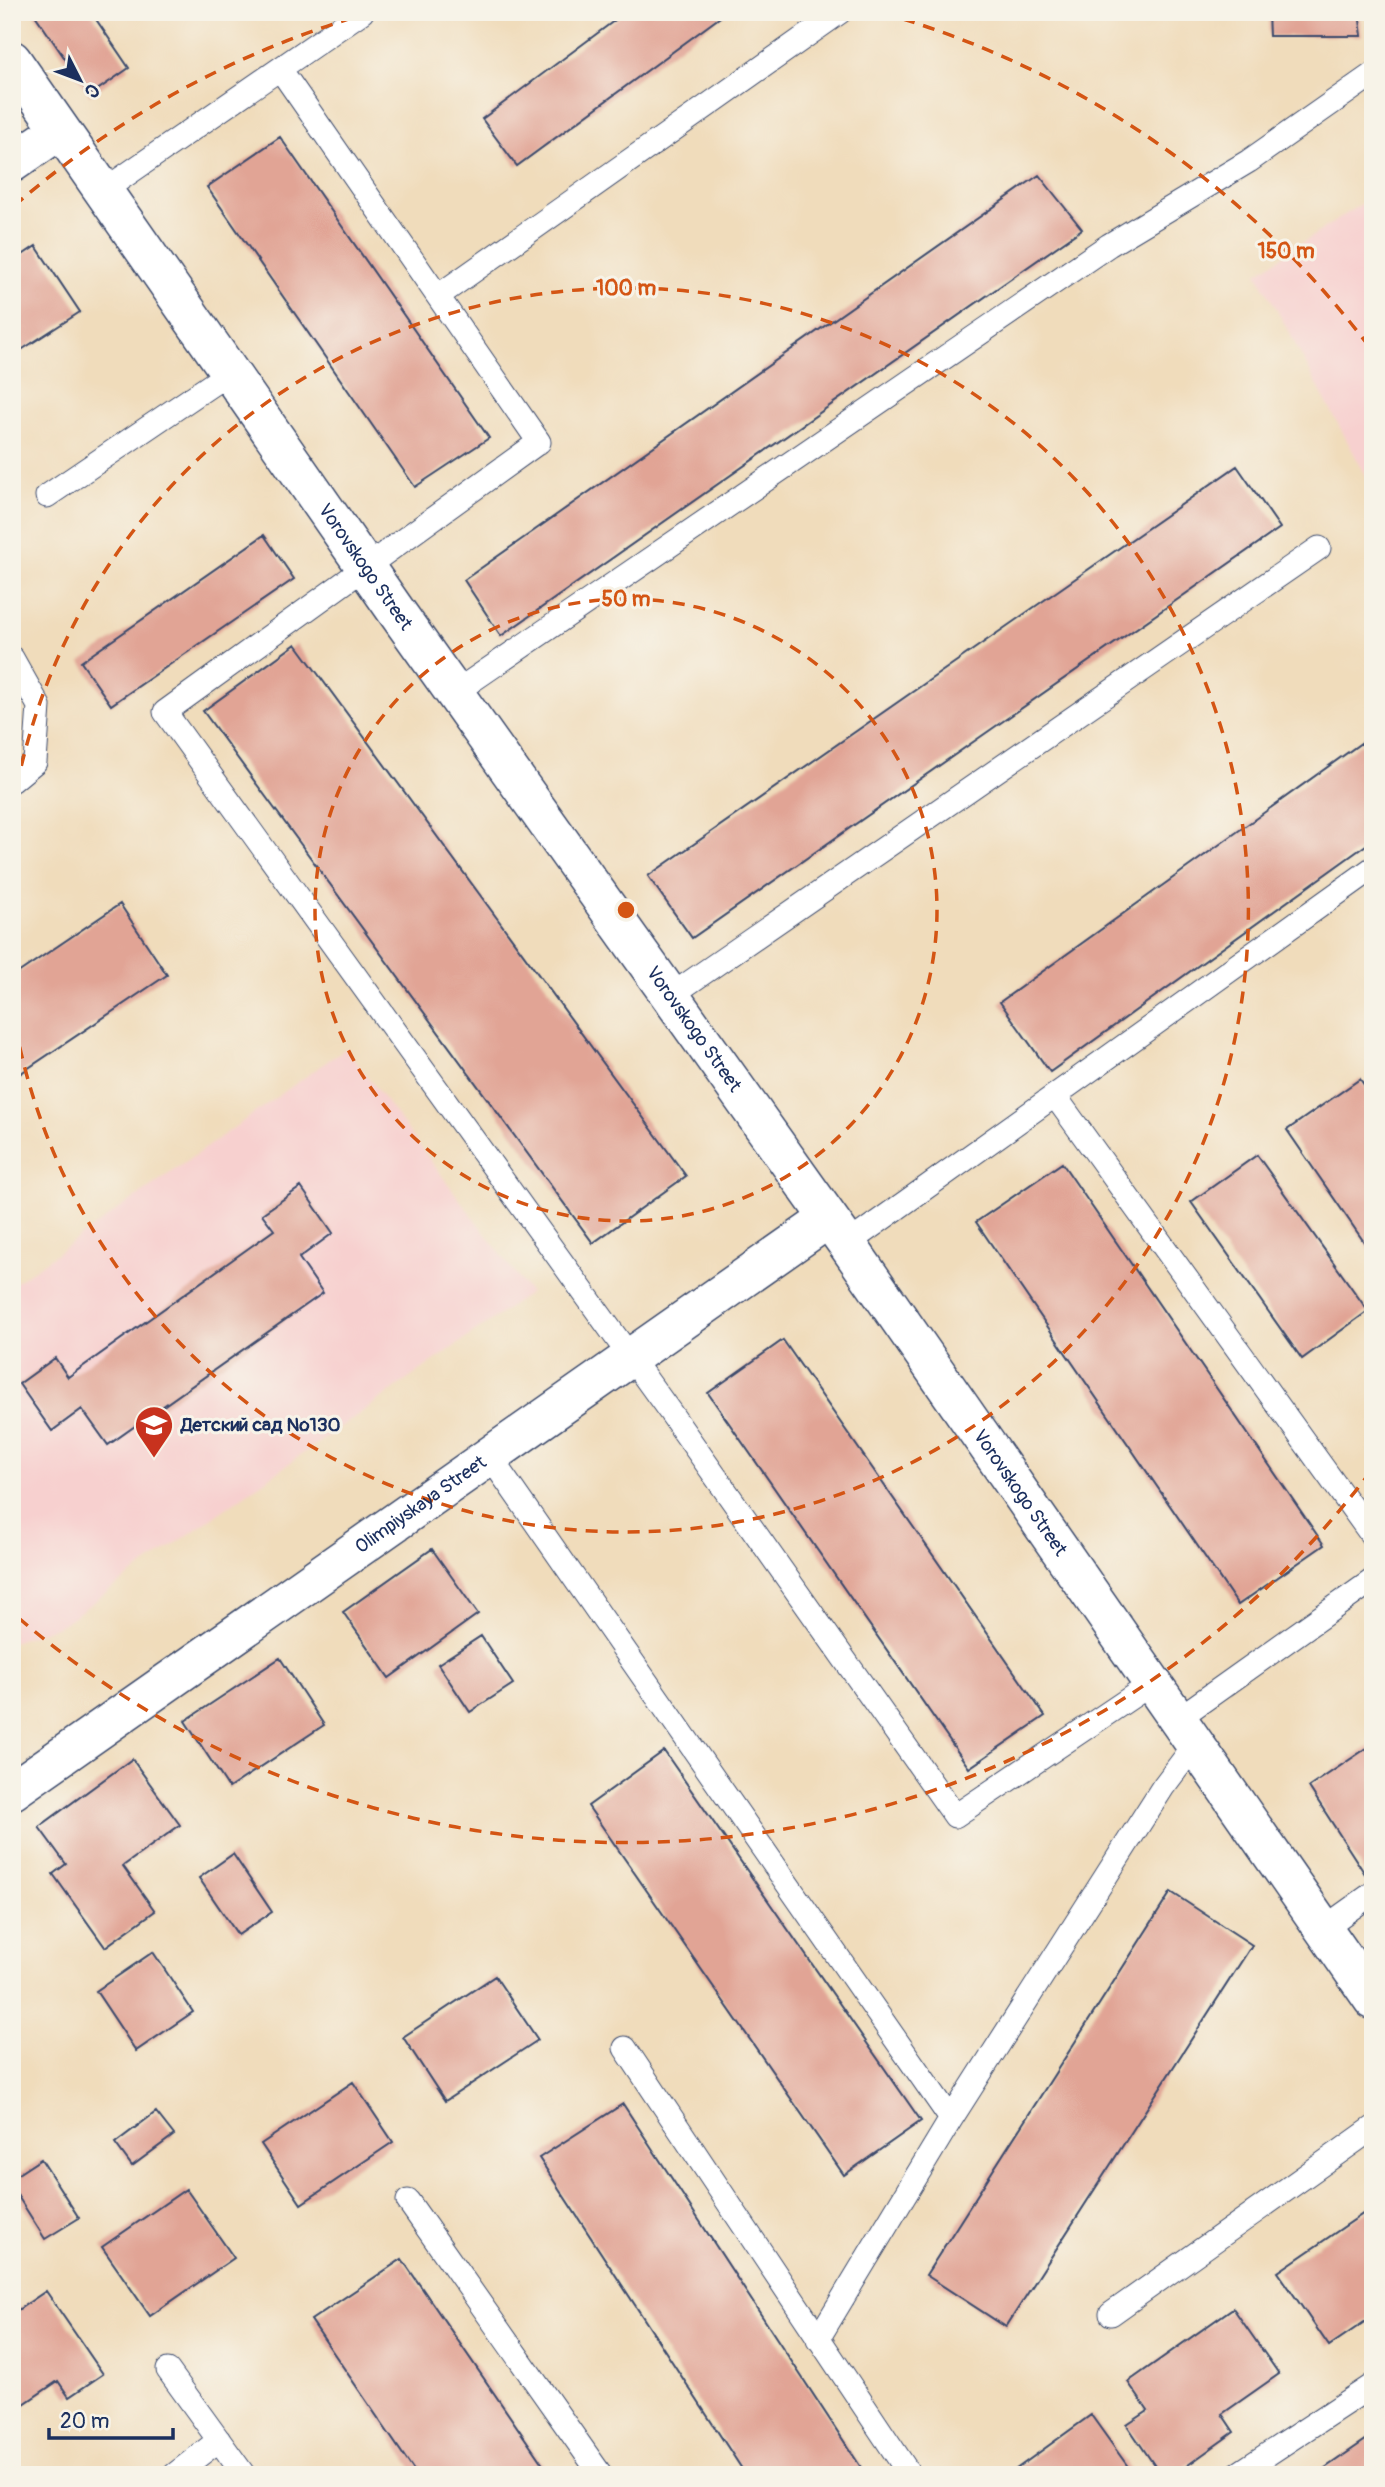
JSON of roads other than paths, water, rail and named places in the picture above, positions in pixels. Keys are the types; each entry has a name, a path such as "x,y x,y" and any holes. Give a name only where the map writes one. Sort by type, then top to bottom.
{"street":[{"name":"Vorovskogo Street","path":"12,60 454,693 837,1232 1373,2000"},
{"path":"12,163 60,130"},
{"name":"Olimpiyskaya Street","path":"12,1791 631,1358 837,1232"}],"lane":[{"path":"103,191 362,12"},
{"path":"438,296 840,12"},
{"path":"280,69 539,442 165,712 631,1358 955,1816 1151,1684"},
{"path":"454,693 1100,251 1249,161 1373,74"},
{"path":"47,496 230,372"},
{"path":"670,996 1319,548"},
{"path":"12,659 39,706 35,762 12,781"},
{"path":"837,1232 1055,1096 1373,869"},
{"path":"1055,1096 1373,1537"},
{"path":"490,1457 951,2119"},
{"path":"818,2339 951,2119 1163,1787 1185,1733 1373,1580"},
{"path":"1324,1928 1373,1893"},
{"path":"625,2048 910,2475"},
{"path":"1111,2314 1373,2128"},
{"path":"408,2201 601,2475"},
{"path":"168,2370 244,2475"},
{"path":"1236,2475 1373,2385"},
{"path":"174,2475 219,2440"}],"place":[{"name":"Детский сад №130","path":"154,1459"}]}
